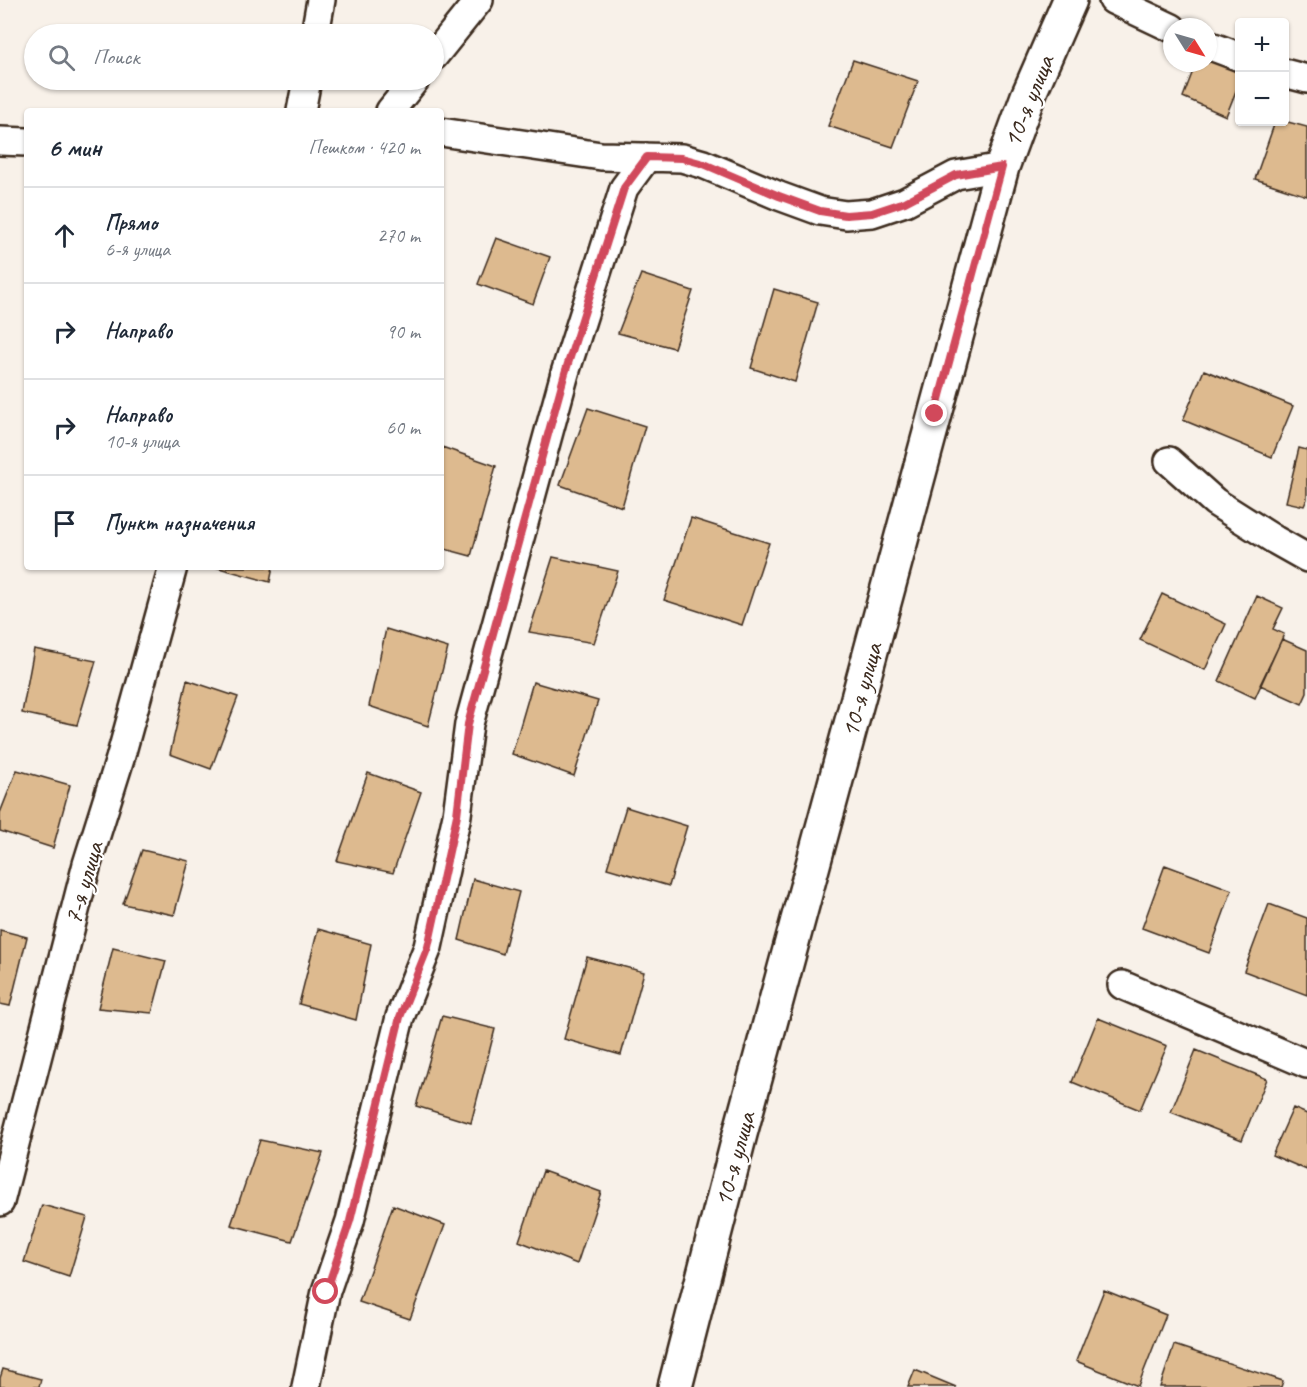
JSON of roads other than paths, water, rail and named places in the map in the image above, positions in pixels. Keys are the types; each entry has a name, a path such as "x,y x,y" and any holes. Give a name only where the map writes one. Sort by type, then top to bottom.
{"street":[{"path":"317,24 321,0"},
{"path":"444,44 479,0"},
{"name":"10-я улица","path":"675,1387 740,1134 1002,167 1028,96 1070,0"},
{"path":"1113,0 1163,24"},
{"path":"1217,48 1235,55"},
{"path":"1289,74 1307,79"},
{"path":"302,108 305,90"},
{"path":"392,108 407,90"},
{"path":"444,132 601,156 682,158 820,211 846,215 872,213 905,202 956,175 1002,167"},
{"path":"0,141 24,142"},
{"path":"306,1387 326,1292 350,1221 400,1017 428,947 457,815 468,724 565,373 624,188 647,157"},
{"path":"1170,461 1215,502 1307,558"},
{"name":"7-я улица","path":"0,1202 87,864 120,759 172,570"},
{"path":"1122,985 1307,1064"}]}
